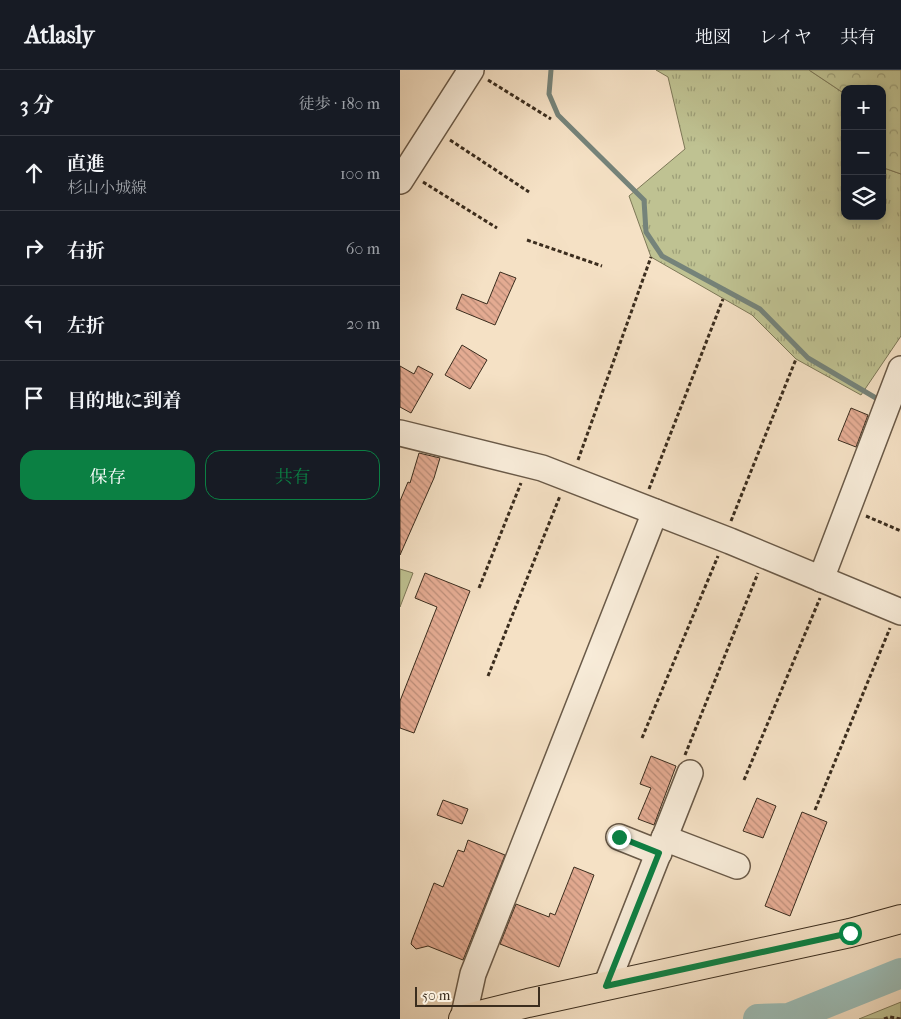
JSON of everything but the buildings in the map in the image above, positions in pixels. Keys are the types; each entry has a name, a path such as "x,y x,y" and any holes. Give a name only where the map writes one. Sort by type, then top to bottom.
{"main road":[{"path":"463,1019 850,933 901,919"}],"street":[{"path":"411,181 478,74"},
{"path":"821,586 901,370"},
{"path":"400,433 542,468 650,505 730,541 821,586 897,617"},
{"path":"463,1019 473,974 650,505"},
{"path":"606,986 662,845 687,764"},
{"path":"619,837 662,845 737,866"}],"path":[{"path":"478,74 551,119"},
{"path":"448,139 529,192"},
{"path":"411,181 497,228"},
{"path":"527,240 602,266"},
{"path":"575,468 651,257"},
{"path":"650,505 723,299"},
{"path":"731,522 796,359"},
{"path":"479,588 521,482"},
{"path":"488,676 563,487"},
{"path":"861,515 901,531"},
{"path":"642,738 720,551"},
{"path":"687,764 760,568"},
{"path":"744,780 821,586"},
{"path":"815,810 897,617"},
{"path":"884,1019 890,1017 901,1018"}],"green space":[{"path":"656,70 809,70 841,91 841,220 886,220 886,169 901,174 901,336 861,395 796,359 752,315 651,257 629,196 685,149 668,77"},
{"path":"809,70 901,70 901,174 886,169 886,85 841,85 841,91"},
{"path":"400,569 413,573 400,607"},
{"path":"901,1002 901,1019 859,1019"}],"waterway":[{"path":"551,70 549,94 558,115 644,200 646,232 662,256 760,309 808,358 881,401"},
{"path":"758,1019 789,1018 901,973"}],"route":[{"path":"619,837 659,853 606,986 850,933"}]}
